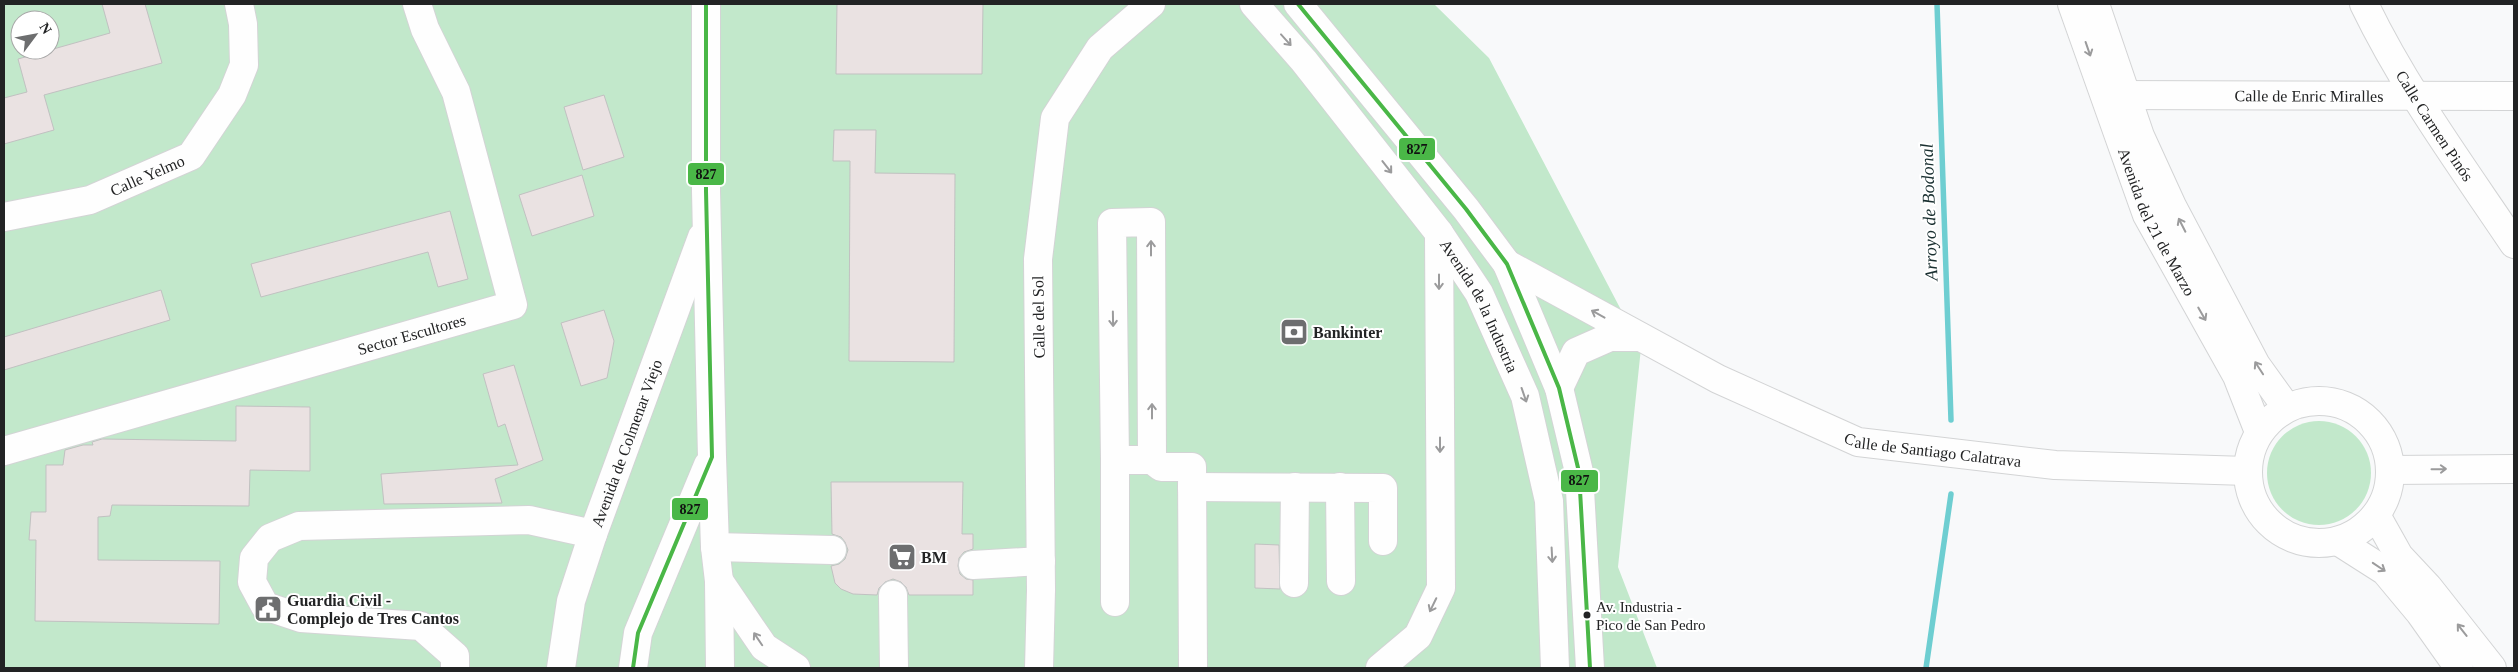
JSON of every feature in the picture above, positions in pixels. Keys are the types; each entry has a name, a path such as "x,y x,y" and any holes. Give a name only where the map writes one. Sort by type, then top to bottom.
{"street":[{"name":"Sector Escultores","path":"4,451 513,305 456,92 426,29 417,4"},
{"path":"706,4 707,222 712,457 715,547 719,581 720,668"},
{"name":"Calle del Sol","path":"1039,668 1041,561 1038,260 1055,118 1100,48 1151,4"},
{"name":"Avenida de la Industria","path":"1254,4 1304,61 1439,233 1479,293 1525,396 1549,501 1555,668"},
{"path":"1298,4 1466,208 1507,264 1559,388 1579,472 1590,668"},
{"name":"Avenida del 21 de Marzo","path":"2072,4 2115,95 2140,136 2176,214 2256,366 2287,408"},
{"name":"Avenida del 21 de Marzo","path":"2095,4 2115,95 2147,215 2237,376 2259,432"},
{"name":"Calle Carmen Pinós","path":"2364,4 2387,52 2415,97 2514,244"},
{"name":"Calle Yelmo","path":"4,217 90,200 191,156 232,95 244,65 240,6"},
{"name":"Calle de Enric Miralles","path":"2115,95 2514,96"},
{"name":"Avenida de Colmenar Viejo","path":"561,668 572,601 593,534 707,222"},
{"path":"1115,602 1112,222 1151,222 1152,460"},
{"path":"1380,668 1418,636 1441,588 1439,233"},
{"name":"Calle de Santiago Calatrava","path":"1507,264 1718,380 1858,442 2055,465 2247,471"},
{"name":"Calle de Santiago Calatrava","path":"1559,388 1576,352 1610,337 1640,337"},
{"path":"2310,401 2333,402 2356,411 2374,426 2386,447 2390,470 2387,494 2376,515 2359,531 2338,541 2316,544 2294,539 2275,529 2260,512 2250,493 2247,471 2250,450 2259,432 2272,418 2287,408 2310,401"},
{"path":"633,668 638,633 712,457"},
{"path":"1115,460 1152,460 1161,467 1192,467 1193,668"},
{"path":"2390,470 2514,470"},
{"path":"1192,487 1383,488 1383,541"},
{"path":"1294,583 1295,487"},
{"path":"1340,487 1341,581"},
{"path":"2376,515 2399,556 2428,587 2492,668"},
{"path":"456,668 455,656 421,626 301,618 265,606 252,582 254,558 270,538 299,526 529,520 593,534"},
{"path":"2338,541 2385,571 2420,613 2460,668"},
{"path":"715,547 832,550"},
{"path":"973,565 1041,561"},
{"path":"719,581 764,647 796,668"},
{"path":"894,595 894,668"}],"green space":[{"path":"4,4 1434,4 1489,58 1641,348 1618,567 1657,668 4,668"},
{"path":"2319,421 2339,425 2348,429 2356,436 2363,444 2367,453 2371,473 2367,493 2363,502 2356,510 2348,517 2339,521 2319,525 2299,521 2290,517 2282,510 2275,502 2271,493 2267,473 2271,453 2275,444 2282,436 2290,429 2299,425"}],"building":[{"path":"102,4 145,4 162,63 44,95 54,130 4,144 4,98 27,92 18,60 60,60 60,47 110,33"},
{"path":"837,4 983,4 982,74 836,74"},
{"path":"604,95 624,157 583,170 564,107"},
{"path":"834,130 876,130 875,173 955,174 954,362 849,361 850,161 833,161"},
{"path":"582,175 594,216 532,236 519,195"},
{"path":"450,211 468,279 438,287 428,252 261,297 251,264"},
{"path":"161,290 170,320 4,370 4,337"},
{"path":"604,310 614,341 607,378 581,386 561,323"},
{"path":"514,365 543,460 495,479 502,503 384,504 381,474 518,465 505,424 498,427 483,374"},
{"path":"236,406 310,407 310,471 250,470 249,506 112,505 110,516 98,517 98,560 220,561 219,624 35,621 36,540 29,540 31,512 46,512 46,465 63,465 65,450 83,445 93,445 92,442 102,439 236,441"},
{"path":"831,482 963,482 962,534 973,534 973,549 964,552 959,558 958,566 960,574 966,579 973,580 973,595 909,595 906,587 901,582 893,579 885,582 879,588 877,595 853,594 841,589 835,583 831,566 839,564 845,559 848,550 841,537 832,534"},
{"path":"1255,544 1279,545 1280,589 1255,588"}],"waterway":[{"name":"Arroyo de Bodonal","path":"1937,4 1951,420"},
{"name":"Arroyo de Bodonal","path":"1926,668 1951,494"}],"transit line":[{"name":"827","path":"633,668 638,633 712,457 706,191 706,4"},
{"name":"827","path":"1298,4 1466,209 1507,264 1559,388 1579,472 1590,668"}],"place":[{"name":"Bankinter","path":"1294,332"},
{"name":"BM","path":"902,557"},
{"name":"Guardia Civil - Complejo de Tres Cantos","path":"268,609"},
{"name":"Av. Industria - Pico de San Pedro","path":"1587,615"}]}
